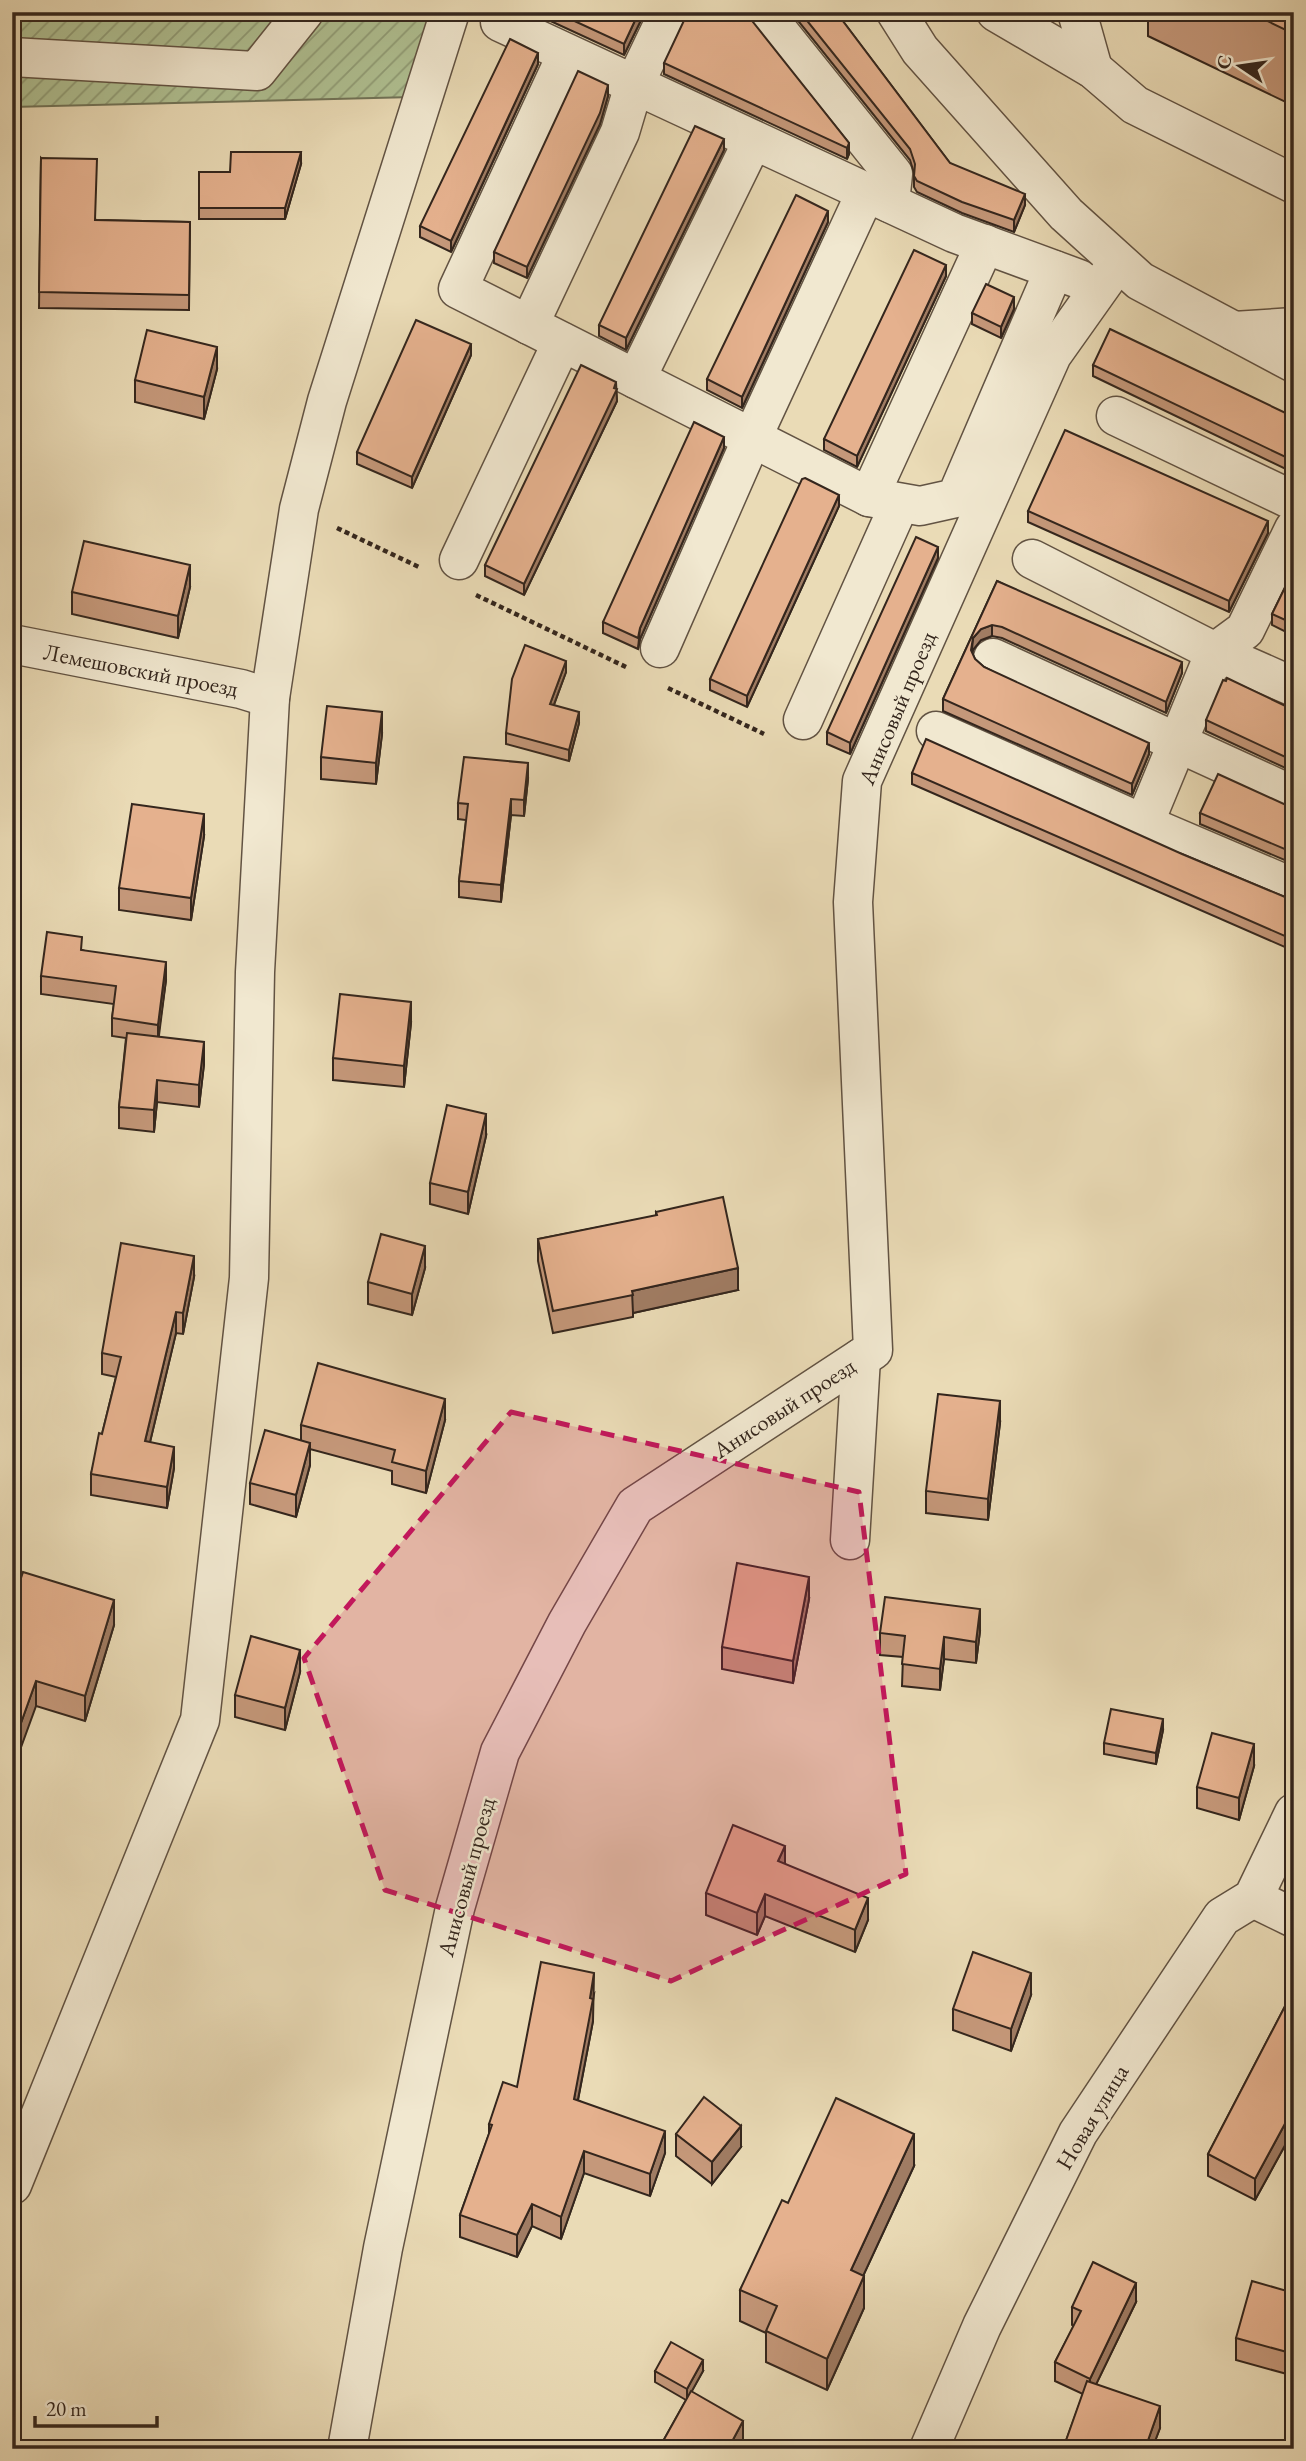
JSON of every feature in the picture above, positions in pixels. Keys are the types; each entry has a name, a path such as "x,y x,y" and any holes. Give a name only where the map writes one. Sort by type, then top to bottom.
{"street":[{"path":"12,57 257,71 303,12"},
{"path":"12,2185 200,1720 249,1278 255,972 270,698 299,509 327,401 450,12"},
{"path":"452,575 545,334 620,132 634,85 669,12"},
{"path":"653,668 752,438 893,174 763,12"},
{"path":"895,12 920,50 1056,204 1110,274"},
{"path":"996,12 1093,69 1135,105 1294,184"},
{"path":"1077,12 1093,69"},
{"path":"525,24 567,54 954,233 1054,270 1110,274 1140,281 1294,363"},
{"path":"567,54 458,289 752,438 884,500 919,506 956,498 1054,270"},
{"path":"636,379 752,140"},
{"path":"789,730 985,244"},
{"name":"Анисовый проезд","path":"347,2449 383,2248 455,1908 500,1752 567,1623 635,1506 873,1350 853,902 862,781 1052,355 1110,274"},
{"path":"1234,331 1294,327"},
{"path":"1116,416 1294,501"},
{"path":"1144,824 1215,652 1245,630 1294,529"},
{"path":"1032,559 1215,652 1294,688"},
{"name":"Лемешовский проезд","path":"12,644 241,689 270,698"},
{"path":"993,658 1294,796"},
{"path":"936,731 1294,888"},
{"path":"850,1540 861,1358"},
{"path":"1294,1813 1253,1898 1294,1918"},
{"name":"Новая улица","path":"929,2449 982,2326 1078,2133 1222,1916 1253,1898"}],"path":[{"path":"299,509 452,575 789,730"}],"highlighted area":[{"path":"511,1412 859,1492 906,1874 671,1981 385,1890 304,1658"}],"green space":[{"path":"12,12 440,12 413,97 12,107"}],"building":[{"path":"555,12 639,12 624,44"},
{"path":"688,12 745,12 849,143 847,148 664,63"},
{"path":"800,12 836,12 950,163 1025,194 1014,220 962,202 917,181 910,149"},
{"path":"1249,12 1294,12 1294,34"},
{"path":"510,39 538,53 451,241 420,226"},
{"path":"578,71 608,85 600,113 527,267 494,252"},
{"path":"695,126 724,139 626,338 599,325"},
{"path":"231,152 301,152 285,208 199,208 199,172 230,172"},
{"path":"41,158 97,159 95,220 190,222 189,295 39,292"},
{"path":"796,195 828,211 742,397 707,379"},
{"path":"914,250 946,265 857,456 824,439"},
{"path":"986,284 1014,297 1001,327 972,313"},
{"path":"416,320 471,344 412,477 357,452"},
{"path":"1110,329 1294,417 1294,461 1093,365"},
{"path":"147,330 217,347 204,397 135,380"},
{"path":"581,365 616,382 614,388 617,389 524,584 485,565"},
{"path":"694,422 724,437 638,638 603,622"},
{"path":"1065,430 1268,521 1229,601 1028,511"},
{"path":"805,478 839,495 747,696 710,679 802,479"},
{"path":"916,537 938,547 850,743 827,732"},
{"path":"84,541 190,565 178,616 72,592"},
{"path":"1294,569 1294,624 1272,614"},
{"path":"997,581 1182,662 1166,702 1002,627 992,625 981,629 973,638 971,650 975,659 984,667 1149,743 1132,784 943,699"},
{"path":"525,645 566,661 550,704 579,712 569,750 506,733 512,679"},
{"path":"1227,678 1294,710 1294,761 1206,720 1223,680 1226,681"},
{"path":"327,706 382,712 376,763 321,757"},
{"path":"926,739 1182,854 1285,897 1294,898 1294,940 912,773"},
{"path":"464,757 528,763 524,800 511,799 501,885 459,881 468,804 458,803"},
{"path":"1218,774 1286,805 1294,806 1294,853 1200,813"},
{"path":"132,804 204,814 191,898 119,888"},
{"path":"47,932 82,937 81,950 166,962 158,1025 112,1018 116,986 41,976"},
{"path":"340,994 411,1002 404,1066 333,1058"},
{"path":"127,1033 204,1042 199,1085 157,1080 154,1110 119,1107"},
{"path":"447,1105 486,1114 468,1192 430,1183"},
{"path":"723,1197 738,1268 632,1291 633,1295 553,1311 538,1239 657,1215 656,1212"},
{"path":"381,1234 425,1246 412,1294 368,1282"},
{"path":"121,1243 194,1256 183,1313 176,1312 145,1441 174,1447 167,1487 91,1474 99,1433 102,1434 121,1357 102,1353"},
{"path":"318,1363 445,1399 426,1471 392,1462 395,1450 301,1425"},
{"path":"938,1394 1000,1401 988,1499 926,1491"},
{"path":"265,1430 310,1443 296,1495 250,1483"},
{"path":"737,1563 809,1577 793,1661 722,1647"},
{"path":"23,1572 114,1600 85,1696 36,1681 12,1748 12,1579 20,1581"},
{"path":"885,1597 980,1609 976,1642 944,1637 940,1669 902,1664 905,1636 880,1633"},
{"path":"251,1636 300,1650 285,1708 235,1695"},
{"path":"1111,1709 1163,1719 1156,1753 1104,1743"},
{"path":"1212,1733 1254,1744 1239,1798 1197,1787"},
{"path":"733,1825 785,1846 778,1861 868,1898 855,1930 765,1894 757,1913 706,1893"},
{"path":"973,1952 1031,1973 1011,2029 953,2009"},
{"path":"541,1962 594,1973 590,1998 593,1999 574,2099 665,2131 650,2174 584,2151 561,2217 532,2204 517,2235 460,2215 492,2125 489,2124 503,2082 517,2087"},
{"path":"1294,1989 1294,2107 1255,2179 1208,2154"},
{"path":"704,2097 741,2126 712,2162 676,2134"},
{"path":"836,2098 914,2134 851,2270 864,2276 827,2359 766,2331 777,2306 740,2290 782,2200 788,2203"},
{"path":"1093,2262 1136,2283 1090,2379 1055,2362 1081,2311 1072,2307"},
{"path":"1252,2281 1294,2293 1294,2354 1236,2338"},
{"path":"671,2342 703,2360 687,2389 655,2371"},
{"path":"1087,2381 1160,2406 1145,2449 1063,2449"},
{"path":"691,2391 743,2421 728,2449 673,2449 662,2443"}]}
